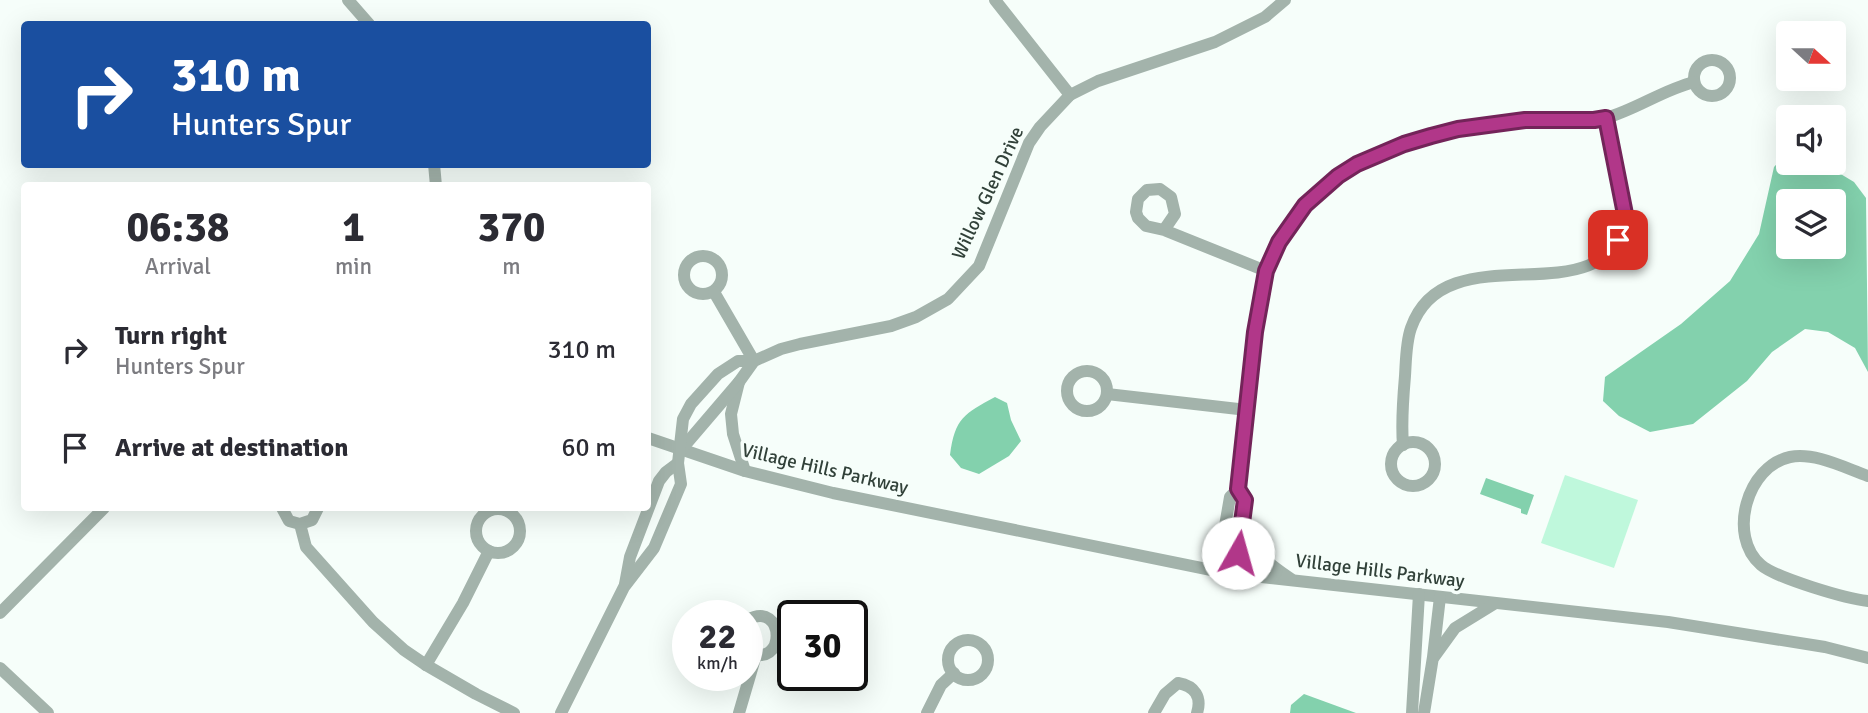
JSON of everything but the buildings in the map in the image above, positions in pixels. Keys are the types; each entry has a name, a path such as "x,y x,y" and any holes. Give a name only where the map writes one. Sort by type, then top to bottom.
{"street":[{"path":"348,0 366,21"},
{"path":"995,0 1070,94"},
{"name":"Willow Glen Drive","path":"624,587 654,548 681,484 680,426 691,404 718,374 738,361 754,361 790,346 891,326 916,317 948,299 979,266 1029,143 1070,94 1098,81 1215,42 1265,17 1285,0"},
{"path":"1226,573 1220,549 1230,497 1238,489 1255,332 1266,271 1279,242 1305,205 1338,176 1376,155 1458,129 1525,120 1606,118 1674,87 1694,82"},
{"path":"1403,445 1401,423 1407,348 1411,327 1429,301 1447,288 1471,280 1487,276 1586,268 1611,252 1618,240 1625,214 1606,118"},
{"path":"1158,229 1266,271"},
{"path":"651,502 659,481 754,361 714,292"},
{"path":"739,382 731,414 733,434 745,471"},
{"path":"1107,394 1247,410"},
{"name":"Village Hills Parkway","path":"651,440 679,457 832,493 1226,573 1668,622 1825,647 1868,658"},
{"path":"1868,476 1805,456 1790,457 1765,470 1753,488 1744,528 1752,555 1772,572 1868,601"},
{"path":"1226,573 1238,553 1245,500 1238,489"},
{"path":"1244,510 1248,539 1260,556 1294,581"},
{"path":"0,613 101,511"},
{"path":"284,511 289,521 300,524 312,520 316,511"},
{"path":"561,713 624,587 630,557 648,511"},
{"path":"300,524 306,547 373,622 404,650 476,694 514,713"},
{"path":"426,665 463,603 489,551"},
{"path":"1412,713 1419,594"},
{"path":"1424,713 1440,597"},
{"path":"1433,657 1455,628 1494,604"},
{"path":"763,617 775,626 778,638 773,649 763,654"},
{"path":"0,668 48,713"},
{"path":"927,713 941,685 954,673"},
{"path":"1156,712 1165,694 1178,683 1195,691 1199,704 1197,713"},
{"path":"739,713 744,691"}],"shaded area":[{"path":"1776,165 1776,175 1842,175 1854,182 1866,198 1868,372 1855,348 1828,332 1805,329 1772,352 1747,381 1693,424 1650,432 1619,416 1603,401 1605,377 1681,324 1730,281 1759,234"},
{"path":"995,397 1007,403 1011,420 1021,441 1009,456 979,474 961,468 950,455 958,425 968,413"},
{"path":"1565,475 1638,500 1614,568 1541,543"},
{"path":"1486,478 1534,495 1527,515 1521,513 1521,509 1480,494"},
{"path":"1304,694 1356,713 1290,713 1291,705"}],"route":[{"path":"1238,553 1245,500 1238,489 1255,332 1266,271 1279,242 1305,205 1338,176 1357,164 1404,144 1458,129 1525,120 1606,118 1625,214 1618,240"}]}
